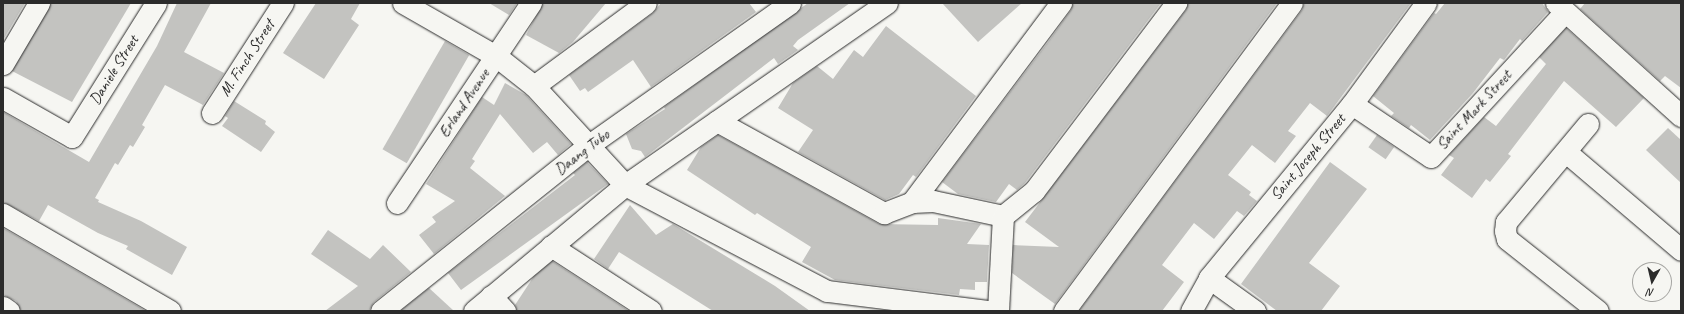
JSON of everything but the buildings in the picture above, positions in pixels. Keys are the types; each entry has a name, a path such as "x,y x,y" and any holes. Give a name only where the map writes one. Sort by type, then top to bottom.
{"street":[{"path":"3,64 39,3"},
{"name":"Daniele Street","path":"3,98 72,137 156,3"},
{"name":"M. Finch Street","path":"212,113 283,3"},
{"path":"403,3 496,56 534,86 625,185 828,291 987,311"},
{"name":"Erland Avenue","path":"396,203 531,3"},
{"path":"534,86 646,3"},
{"name":"Daang Tubo","path":"381,311 589,145 790,3"},
{"path":"474,311 498,304 551,246 625,185 887,3"},
{"path":"912,202 1061,3"},
{"path":"998,311 1003,216 1034,191 1176,3"},
{"path":"1064,311 1292,3"},
{"name":"Saint Joseph Street","path":"1191,311 1209,278 1352,104 1426,3"},
{"path":"1560,7 1681,116"},
{"name":"Saint Mark Street","path":"1352,104 1431,157 1560,7"},
{"path":"717,121 884,213 912,202 933,201 1003,216"},
{"path":"1588,124 1506,222 1505,231 1507,239 1598,311"},
{"path":"1566,152 1681,250"},
{"path":"3,214 170,311"},
{"path":"551,246 651,311"},
{"path":"1209,278 1255,311"},
{"path":"3,307 9,311"}]}
